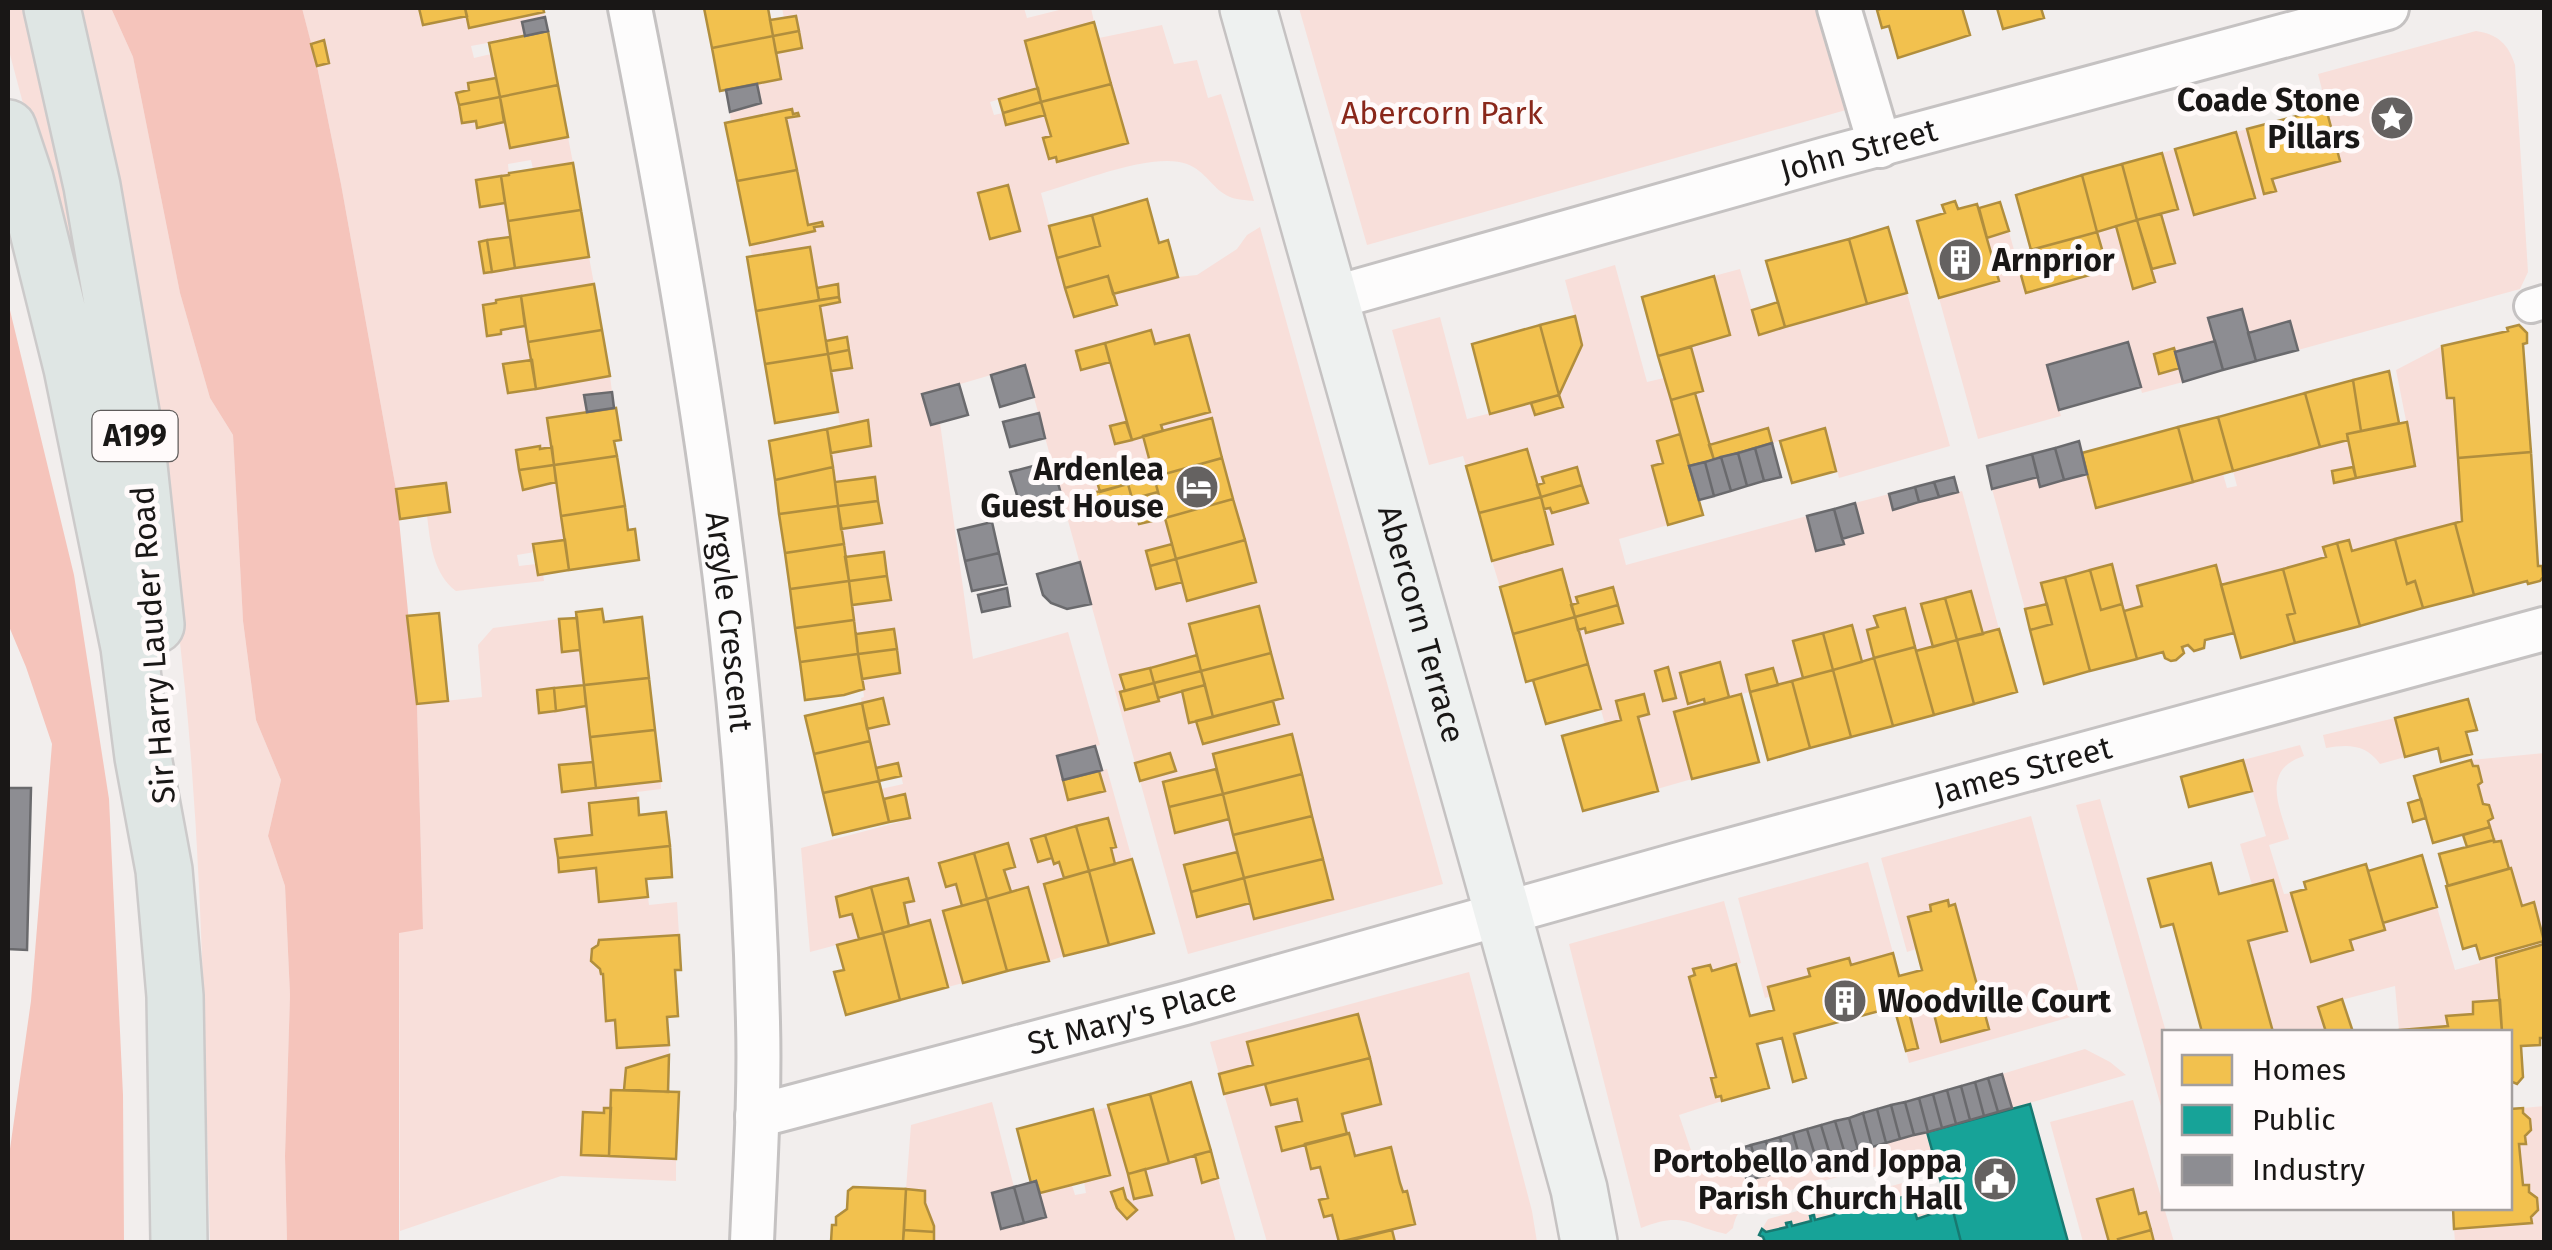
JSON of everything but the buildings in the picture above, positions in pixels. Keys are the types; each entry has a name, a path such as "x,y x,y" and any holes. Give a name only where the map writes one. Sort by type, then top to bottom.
{"main road":[{"name":"Sir Harry Lauder Road","path":"52,8 92,186 137,446 168,766 164,870"},
{"name":"Abercorn Terrace","path":"1248,8 1503,914 1590,1242"},
{"name":"Sir Harry Lauder Road","path":"8,128 72,368 128,647 164,870 174,996 179,1242"}],"street":[{"name":"Argyle Crescent","path":"630,8 688,311 726,570 742,723 758,1026 752,1242"},
{"path":"1839,8 1880,146"},
{"name":"John Street","path":"1329,298 2387,8"},
{"name":"James Street","path":"1503,914 2544,629"},
{"name":"St Mary's Place","path":"757,1116 1503,914"}],"green space":[{"path":"8,8 48,8 93,366 8,47"},
{"path":"75,8 111,8 133,57 180,293 210,398 233,435 243,621 256,720 281,780 268,836 285,886 290,995 285,1156 287,1242 210,1242 200,896 185,689 151,432"},
{"path":"302,8 419,8 423,25 467,16 470,28 544,12 545,17 522,22 525,36 471,46 474,58 491,54 496,78 469,83 469,90 456,93 463,123 476,121 478,127 504,122 510,148 568,137 573,163 533,169 531,160 508,164 509,175 477,180 480,207 505,203 510,237 479,242 484,273 589,257 594,284 497,300 483,306 488,336 525,326 532,360 503,365 508,393 610,376 612,392 585,396 587,412 548,418 552,447 516,450 523,490 556,482 565,540 534,544 535,552 517,555 519,566 536,564 544,581 456,591 438,567 427,515 450,512 446,483 396,489 317,66 329,62 324,41 311,44"},
{"path":"782,8 1024,8 1027,18 1067,8 1091,8 1094,22 1025,41 1038,88 990,102 994,115 1003,113 1007,125 1045,115 1051,136 1043,139 1049,159 1056,157 1057,162 1127,143 1099,38 1162,25 1174,64 1197,60 1208,98 1221,94 1254,201 1230,197 1194,167 1172,161 1135,165 1041,193 1073,316 1113,294 1197,275 1237,249 1247,235 1260,227 1443,884 1188,954 1140,781 1175,770 1170,753 1135,763 1025,365 923,395 931,425 940,423 973,659 1068,632 1100,745 1057,756 1068,799 1104,791 1099,771 1107,769 1132,859 1115,864 1111,848 1116,846 1108,818 1031,839 1037,861 1052,858 1054,864 1059,862 1064,878 1044,884 1064,956 1049,961 1028,887 1011,892 1004,870 1015,867 1008,843 939,863 945,886 956,884 962,906 943,912 963,983 948,987 930,920 909,926 904,903 913,900 907,878 836,896 840,917 852,914 859,939 810,952 801,848 910,817 905,794 884,799 881,789 903,784 898,763 876,768 867,729 889,724 884,698 862,703 861,698 862,679 900,673 894,629 856,634 852,605 891,599 884,552 845,557 841,529 881,523 874,477 835,482 831,453 870,446 840,426 831,371 852,368 847,338 826,341 820,306 840,302 838,285 817,288 809,247 752,257 750,245 814,232 814,227 822,226 808,225 786,118 798,113 793,114 791,109 731,122 730,112 760,103 757,84 781,79 776,53 802,48 796,16 784,18","holes":["1008,185 1020,231 991,239 978,194","1150,331 1155,344 1189,335 1210,412 1161,425 1163,431 1212,418 1255,582 1182,582 1156,589 1146,551 1172,544 1165,518 1139,524 1134,505 1095,516 1100,491 1095,471 1150,462 1143,436 1115,443 1110,426 1126,422 1110,362 1082,370 1076,351","1259,607 1283,697 1273,701 1278,724 1204,744 1196,721 1189,722 1182,691 1158,698 1125,691 1121,675 1197,655 1189,624","1292,734 1333,899 1255,919 1250,903 1197,917 1184,866 1237,852 1229,819 1176,832 1163,782 1216,769 1213,754"]},
{"name":"Abercorn Park","path":"1299,8 1823,8 1853,108 1367,245"},
{"path":"2476,31 2502,42 2515,65 2528,272 2520,289 2298,350 2290,321 2248,333 2241,309 2209,318 2215,341 2175,352 2159,374 2180,368 2183,382 2142,393 2128,343 2047,365 2061,416 1978,439 1939,298 1999,281 1987,238 2009,232 2026,293 2108,270 2097,232 2116,226 2133,288 2155,283 2152,269 2175,262 2161,214 2178,209 2162,153 2175,149 2194,215 2254,198 2236,132 2247,129 2264,194 2275,191 2272,179 2340,161 2318,74"},
{"path":"1615,265 1647,382 1664,378 1680,434 1657,441 1663,463 1652,466 1668,525 1619,539 1626,565 1807,516 1816,550 1863,533 1855,503 1889,494 1894,509 1962,491 1999,629 1983,634 1970,591 1922,604 1933,647 1916,651 1904,608 1875,616 1878,627 1867,630 1874,658 1862,662 1852,626 1793,641 1803,678 1778,685 1773,668 1746,675 1750,692 1729,697 1720,662 1680,673 1688,703 1704,699 1705,704 1674,713 1692,779 1657,789 1638,717 1649,714 1605,724 1578,630 1585,628 1587,633 1623,623 1578,603 1571,605 1561,569 1500,587 1492,561 1553,544 1544,509 1550,508 1553,513 1587,503 1577,468 1543,477 1544,483 1537,485 1527,449 1466,466 1463,456 1429,465 1392,330 1440,317 1467,419 1531,403 1535,415 1562,408 1559,395 1582,345 1565,280"},
{"path":"1740,269 1759,335 1907,293 1950,446 1839,478 1825,428 1772,443 1767,429 1709,445 1695,393 1703,390 1691,347 1730,335 1714,276"},
{"path":"2442,346 2447,398 2454,398 2461,521 2352,551 2349,540 2324,547 2326,557 2221,585 2215,565 2138,586 2142,606 2124,611 2111,564 2042,583 2047,604 2025,609 1992,489 2038,477 2041,486 2087,474 2096,507 2223,474 2227,488 2237,486 2233,471 2348,440 2353,467 2332,471 2334,483 2415,466 2396,370"},
{"path":"559,619 562,651 580,650 584,685 537,690 539,713 586,706 593,762 560,766 562,792 661,781 661,789 637,792 638,798 589,803 592,835 555,839 559,872 596,868 648,897 649,905 677,902 679,935 599,940 590,952 593,965 603,974 607,1021 615,1020 617,1048 669,1045 669,1055 626,1068 624,1090 611,1090 611,1108 604,1108 604,1113 583,1113 581,1155 676,1159 676,1181 561,1176 400,1231 399,932 423,929 417,704 482,697 478,645 493,628"},
{"path":"2395,718 2405,757 2380,764 2356,747 2326,748 2323,735"},
{"path":"2300,745 2304,756 2290,762 2278,780 2278,803 2289,839 2269,845 2284,894 2291,893 2311,961 2350,940 2384,930 2383,923 2437,907 2455,970 2480,963 2480,959 2544,944 2497,958 2500,1000 2473,1014 2447,1017 2448,1026 2399,1030 2395,986 2318,1006 2325,1030 2272,1030 2248,941 2287,930 2273,880 2252,885 2240,844 2266,836 2243,760"},
{"path":"2544,753 2544,939 2534,903 2522,906 2501,842 2494,842 2488,821 2493,817 2489,805 2483,804 2478,785 2482,781 2471,760"},
{"path":"2100,799 2165,1030 2162,1030 2162,1110 2076,805"},
{"path":"2031,816 2083,1008 2074,1016 1909,1063 1906,1051 1918,1048 1907,1004 1930,998 1942,1042 1989,1029 1948,900 1930,905 1931,911 1909,917 1916,949 1907,952 1881,858"},
{"path":"1868,862 1893,953 1851,965 1848,958 1809,969 1810,976 1769,987 1771,996 1765,998 1738,898"},
{"path":"1724,901 1741,963 1712,971 1710,965 1694,969 1695,975 1689,978 1716,1077 1711,1078 1716,1096 1721,1096 1722,1101 1679,1115 1695,1162 1737,1149 1747,1181 1927,1132 1932,1151 1758,1199 1741,1210 1726,1234 1676,1220 1641,1228 1569,944"},
{"path":"1469,972 1537,1242 1395,1242 1392,1230 1415,1224 1391,1148 1355,1156 1342,1114 1381,1104 1368,1050 1247,1042 1253,1065 1219,1074 1210,1042"},
{"path":"2085,1049 2126,1075 2012,1108 2002,1074"},
{"path":"1265,1084 1271,1105 1297,1099 1302,1121 1276,1128 1282,1150 1305,1144 1311,1169 1320,1167 1328,1198 1320,1201 1323,1216 1332,1215 1339,1242 1267,1242 1224,1094"},
{"path":"2133,1100 2174,1242 2154,1242 2146,1213 2139,1214 2133,1190 2098,1199 2110,1242 2083,1242 2050,1122"},
{"path":"992,1102 1014,1187 992,1193 1001,1229 1045,1218 1040,1193 1072,1185 1075,1195 1086,1193 1084,1182 1110,1175 1094,1111 1109,1107 1134,1199 1152,1195 1145,1169 1195,1155 1202,1182 1218,1178 1236,1242 934,1242 925,1191 906,1189 911,1125"},
{"path":"2544,1106 2544,1242 2455,1242 2454,1229 2531,1223 2538,1210 2537,1198 2529,1192 2528,1185 2523,1185 2519,1144 2526,1144 2525,1136 2531,1130 2523,1108"},
{"path":"1910,1181 1922,1185 1937,1211 1917,1219 1910,1191 1907,1196 1887,1201 1881,1197 1881,1202 1858,1204 1858,1208 1838,1213 1837,1210 1834,1215 1815,1220 1811,1216 1811,1221 1792,1226 1791,1222 1787,1227 1766,1232 1762,1229 1768,1219"}],"shaded area":[{"path":"111,8 302,8 317,66 396,489 417,704 423,929 399,933 399,1242 287,1242 285,1156 290,995 285,886 268,836 281,780 256,720 243,621 233,435 210,398 180,293 133,57"},
{"path":"8,302 74,575 109,799 123,1095 124,1242 8,1242 8,1163 31,1001 52,744 8,624"}],"place":[{"name":"Coade Stone Pillars","path":"2392,118"},
{"name":"Arnprior","path":"1960,260"},
{"name":"Ardenlea Guest House","path":"1197,487"},
{"name":"Woodville Court","path":"1845,1001"},
{"name":"Portobello and Joppa Parish Church Hall","path":"1995,1179"}]}
